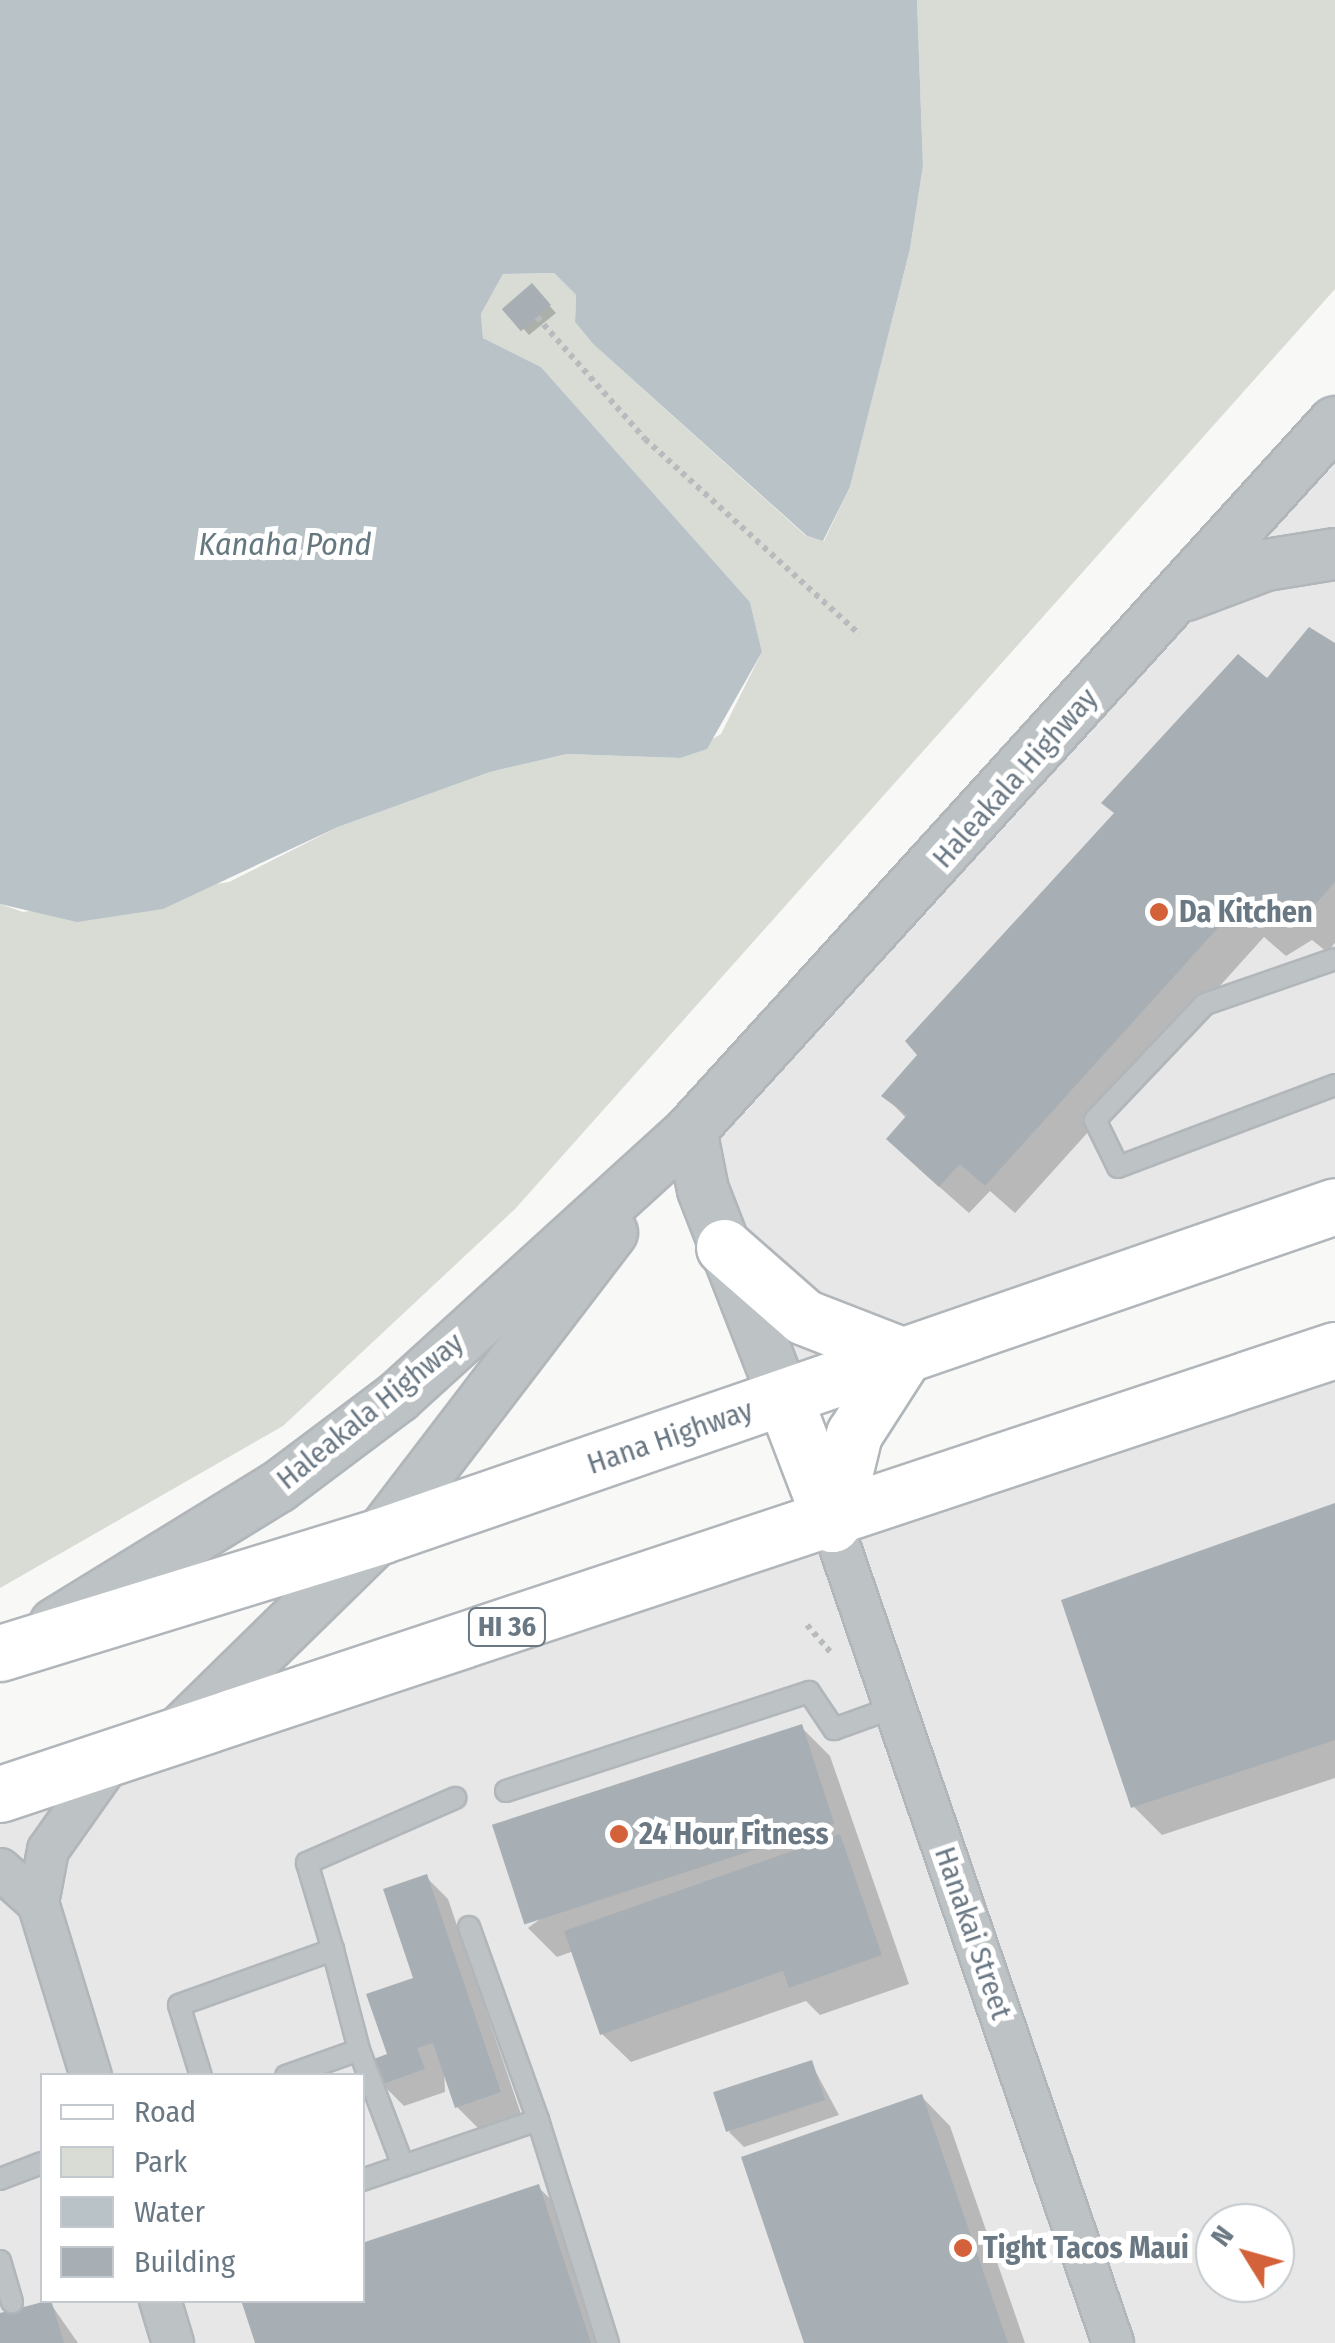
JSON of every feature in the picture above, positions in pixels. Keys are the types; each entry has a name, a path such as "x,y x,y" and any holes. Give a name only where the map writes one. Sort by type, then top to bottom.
{"main road":[{"name":"Hana Highway","path":"8,1651 380,1536 1335,1206"},
{"path":"724,1247 804,1317 904,1356 854,1434 832,1524"},
{"name":"HI 36","path":"0,1794 183,1729 832,1524 1335,1350"},
{"path":"784,1398 832,1524"}],"street":[{"name":"Haleakala Highway","path":"183,1729 380,1536 690,1130 1176,599 1330,439"},
{"path":"1176,599 1266,565 1335,554"},
{"name":"Haleakala Highway","path":"8,1651 278,1486 398,1396 690,1130"},
{"path":"690,1130 724,1247 784,1398"},
{"name":"Hanakai Street","path":"832,1524 1113,2343"},
{"path":"90,2073 38,1903 48,1850 116,1754"},
{"path":"0,1870 38,1903"},
{"path":"161,2303 174,2343"}],"lane":[{"path":"1335,959 1205,1004 1095,1120 1118,1167 1335,1085"},
{"path":"506,1791 810,1692 834,1729 895,1707"},
{"path":"403,2166 360,2050 306,1862 455,1798"},
{"path":"469,1927 538,2120 608,2343"},
{"path":"200,2073 179,2005 334,1950"},
{"path":"295,2073 360,2050"},
{"path":"365,2179 538,2120"},
{"path":"0,2179 40,2164"},
{"path":"0,2261 12,2302"}],"path":[{"path":"537,317 645,439 859,634"},
{"path":"807,1624 834,1657"}],"shaded area":[{"path":"1335,422 1335,1206 784,1398 691,1130"},
{"path":"1335,1350 1335,2343 0,2343 0,1794"}],"green space":[{"path":"917,0 1335,0 1335,289 515,1209 283,1426 0,1588 0,904 23,912 229,882 338,827 490,772 567,754 680,758 721,734 762,652 750,602 541,367 483,338 481,314 503,274 554,273 576,295 575,322 593,344 806,536 824,541 850,487 910,249 923,166"}],"water":[{"name":"Kanaha Pond","path":"0,0 917,0 923,166 910,249 850,487 823,541 807,536 593,344 575,322 576,295 554,273 503,274 481,314 483,338 541,367 750,602 762,652 707,749 680,758 567,754 490,772 338,827 163,909 77,922 0,904"}],"building":[{"path":"532,283 551,305 521,331 502,309"},
{"path":"1309,627 1335,643 1335,882 1297,925 1281,913 1256,928 1234,910 985,1186 960,1164 939,1187 886,1139 907,1115 881,1096 917,1055 905,1041 1114,813 1101,803 1238,654 1267,678"},
{"path":"1335,1503 1335,1740 1131,1808 1061,1600"},
{"path":"802,1724 834,1824 524,1925 492,1825"},
{"path":"840,1834 882,1955 789,1988 783,1971 600,2035 564,1931"},
{"path":"427,1874 501,2092 455,2108 433,2043 417,2048 425,2069 380,2085 371,2060 387,2054 366,1994 413,1978 383,1889"},
{"path":"812,2060 825,2100 726,2132 713,2092"},
{"path":"922,2094 1008,2343 804,2343 741,2157"},
{"path":"539,2184 591,2343 255,2343 242,2303 365,2303 365,2242"},
{"path":"52,2303 64,2343 0,2343 0,2313"}],"place":[{"name":"Da Kitchen","path":"1159,912"},
{"name":"24 Hour Fitness","path":"619,1834"},
{"name":"Tight Tacos Maui","path":"963,2248"}]}
